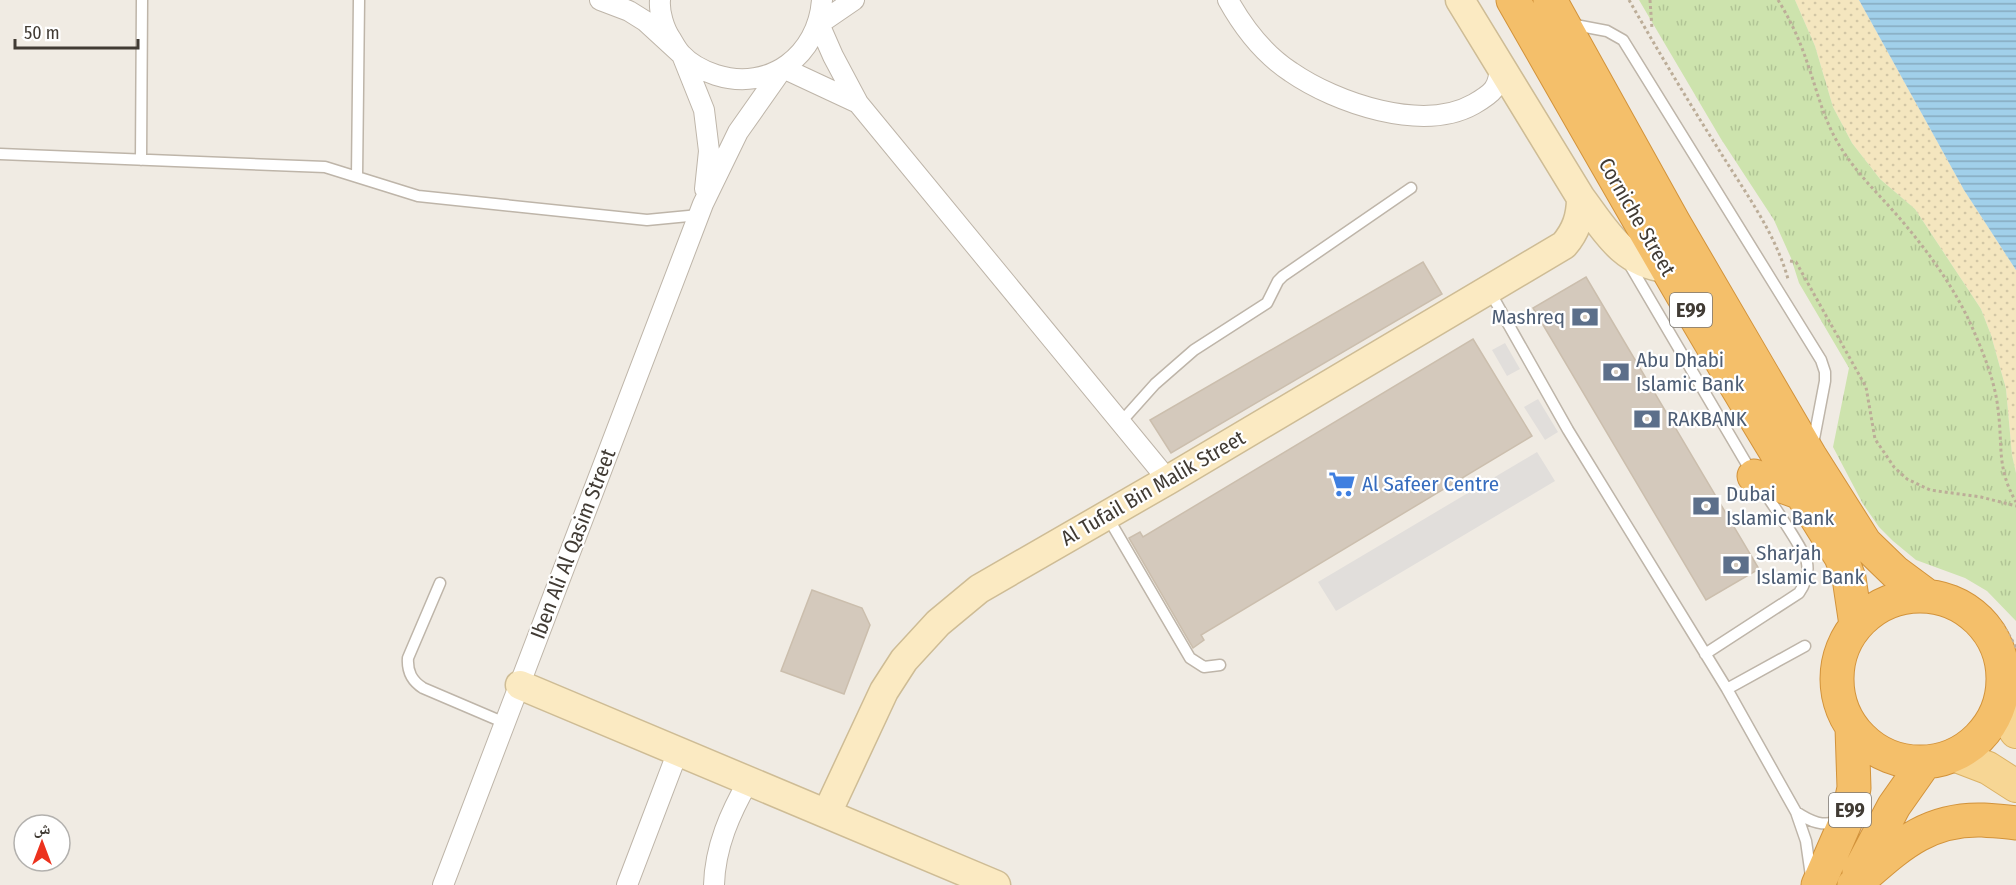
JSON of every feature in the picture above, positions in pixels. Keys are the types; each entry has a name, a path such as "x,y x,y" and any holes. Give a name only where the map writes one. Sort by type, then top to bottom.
{"highway":[{"name":"Corniche Street","path":"1513,0 1666,268 1841,557 1849,578 1856,625"},
{"name":"Corniche Street","path":"1557,11 1674,223 1810,456 1865,543 1895,572 1926,595"},
{"path":"1754,476 1801,493"},
{"path":"1926,595 1956,603 1981,621 1998,647 2004,677 2008,720 1989,727 1973,744 1939,759 1898,759 1872,748 1852,728 1841,709 1836,687 1837,665 1844,644 1856,625 1870,611 1906,596 1926,595"},
{"name":"E99","path":"1818,885 1848,816 1854,788 1852,728"},
{"name":"E99","path":"1854,885 1894,806 1939,759"},
{"path":"1854,885 1898,847 1918,834 1941,824 1966,820 2007,821 2016,824"}],"main road":[{"path":"1939,759 1988,768 2016,786"}],"street":[{"path":"600,0 629,11 645,21 682,55 704,71 730,79 758,78 783,68 798,56 811,41 819,24 822,0"},
{"path":"660,0 666,32 682,55"},
{"path":"819,24 854,0"},
{"path":"1228,0 1237,17 1258,43 1290,72 1337,97 1376,110 1410,116 1446,115 1464,110 1496,89 1500,66"},
{"path":"1460,0 1581,198 1620,249 1638,261 1666,268"},
{"path":"819,24 858,103 1168,480"},
{"name":"Iben Ali Al Qasim Street","path":"682,55 704,110 707,129 709,151 701,209"},
{"path":"783,68 858,103"},
{"name":"Iben Ali Al Qasim Street","path":"443,885 701,209 738,132 783,68"},
{"path":"1485,98 1509,98 1522,102"},
{"path":"1564,245 1577,225 1581,198"},
{"path":"1564,245 1594,243 1620,249"},
{"name":"Al Tufail Bin Malik Street","path":"827,813 884,691 904,660 932,630 979,589 1168,480 1564,245"},
{"path":"520,685 827,813 965,879 996,885"},
{"path":"627,885 678,751"},
{"path":"714,885 714,867 728,822 749,780"}],"lane":[{"path":"141,160 142,0"},
{"path":"357,177 359,0"},
{"path":"1557,11 1623,40 1821,360 1825,381 1810,456"},
{"path":"0,154 325,167 418,196 647,220 701,209"},
{"path":"1121,422 1155,384 1194,350 1267,303 1283,276 1411,188"},
{"path":"1620,249 1754,476 1806,557 1807,576 1804,586 1798,593 1705,654"},
{"path":"1489,290 1573,439 1727,689 1796,812 1806,841 1811,885"},
{"path":"1106,515 1190,658 1204,667 1220,665"},
{"path":"440,583 408,658 409,672 417,684 423,688 505,723"},
{"path":"1727,689 1805,646"},
{"path":"1796,812 1809,820 1825,824 1848,816"}],"path":[{"path":"1650,0 1652,29"},
{"path":"1778,0 1800,44 1825,118 1842,150 1858,172 1907,227 1944,277 1971,325 1996,394 2001,462 2016,502"},
{"path":"1790,261 1796,262 1866,387 1875,439 1894,468 1907,479 1930,490 1981,497 2016,506"}],"sand":[{"path":"1795,0 1859,0 1964,190 2016,270 2016,473 2012,455 2006,389 1981,309 1915,209 1880,179 1852,143 1833,107 1815,46"}],"green space":[{"path":"1639,0 1795,0 1815,46 1833,107 1852,143 1880,179 1915,209 1981,309 1991,335 2006,389 2012,455 2016,473 2016,621 1987,591 1965,578 1916,560 1879,527 1863,504 1833,447 1849,368 1799,283 1774,220 1721,139"}],"shaded area":[{"path":"1505,343 1520,369 1507,376 1492,350"},
{"path":"1538,399 1558,432 1545,440 1524,407"},
{"path":"1537,452 1555,481 1336,611 1318,582"}],"water":[{"path":"1859,0 2016,0 2016,270 1964,190"}],"building":[{"path":"1423,262 1442,294 1171,453 1150,420"},
{"path":"1586,277 1759,569 1706,600 1533,308"},
{"name":"Al Safeer Centre","path":"1473,339 1532,436 1201,635 1204,640 1193,648 1129,538 1140,532 1143,537"},
{"path":"812,590 862,608 870,625 844,694 781,671"}],"place":[{"name":"Mashreq","path":"1585,317"},
{"name":"Abu Dhabi Islamic Bank","path":"1616,372"},
{"name":"RAKBANK","path":"1647,419"},
{"name":"Al Safeer Centre","path":"1342,484"},
{"name":"Dubai Islamic Bank","path":"1706,506"},
{"name":"Sharjah Islamic Bank","path":"1736,565"}]}
